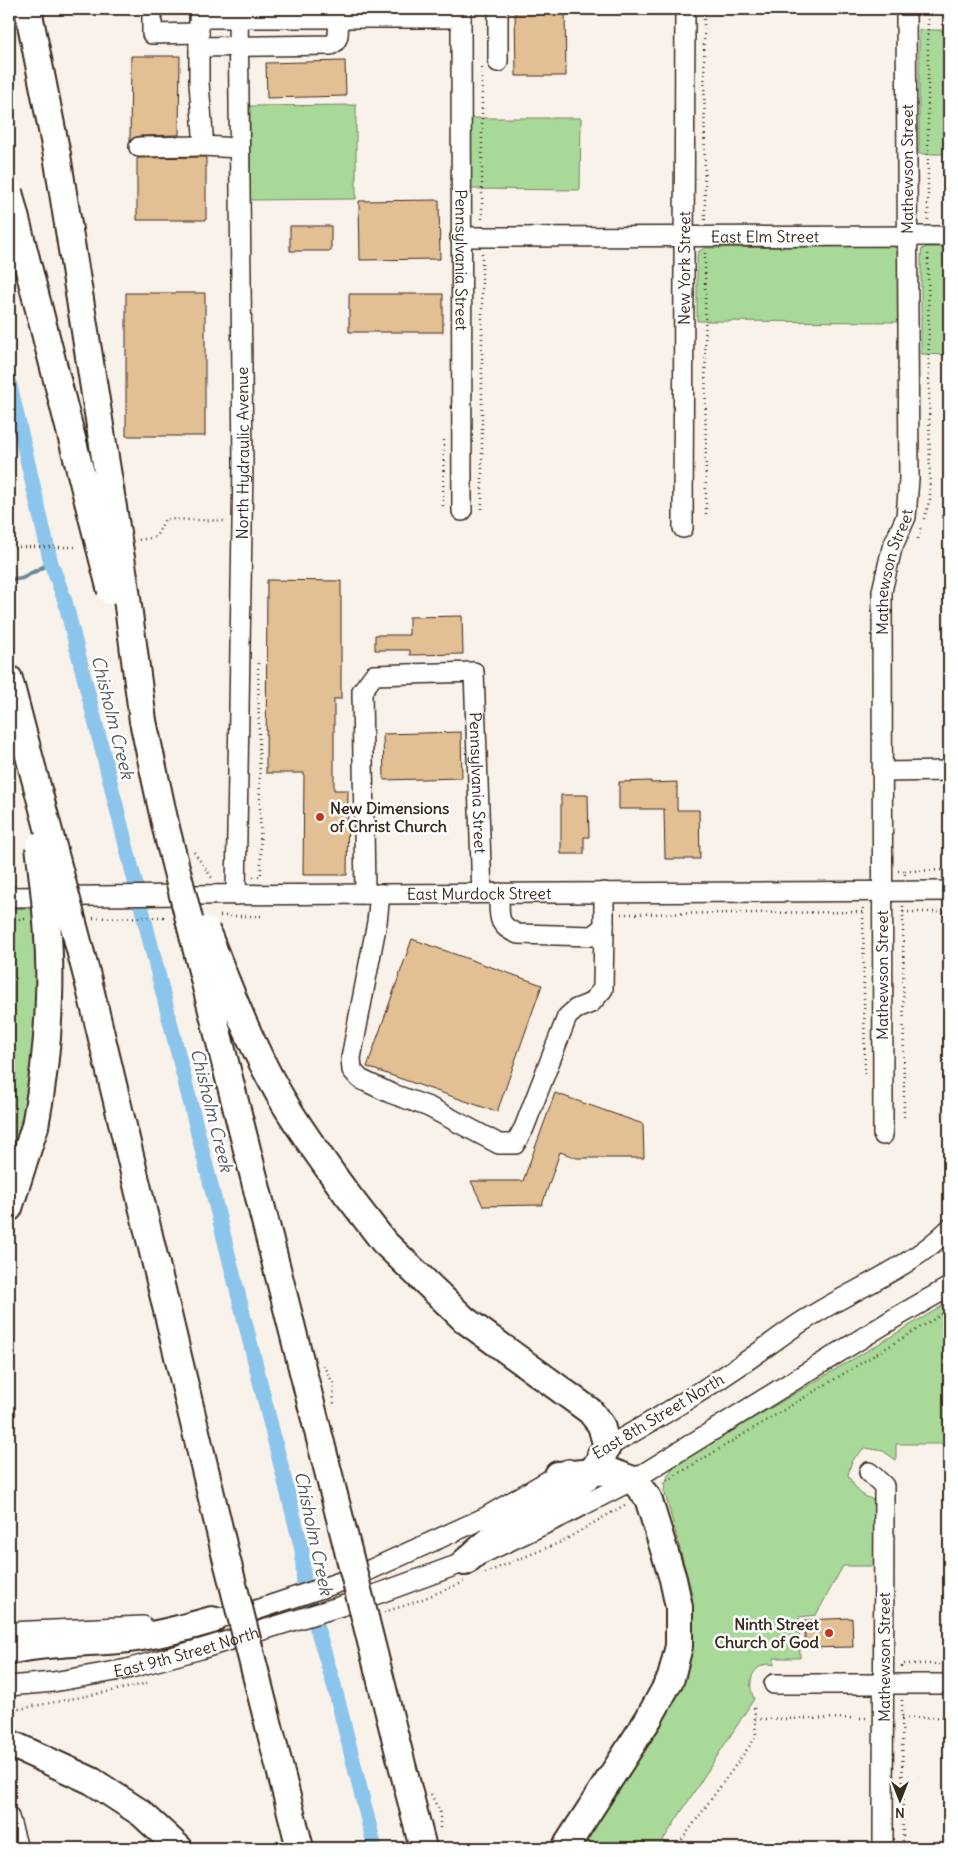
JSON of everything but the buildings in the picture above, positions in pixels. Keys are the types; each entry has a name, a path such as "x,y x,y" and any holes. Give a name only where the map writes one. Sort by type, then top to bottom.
{"highway":[{"path":"28,9 56,155 125,583 143,721"},
{"path":"32,9 40,68"},
{"path":"9,192 143,721 166,828 423,1848"},
{"path":"9,679 88,980 226,1553 300,1848"},
{"path":"9,1208 35,1126 42,1087 50,996 43,880 27,748"},
{"path":"166,828 233,1000 252,1042 279,1094 313,1147 346,1193 384,1242 465,1320 590,1411 601,1425 607,1447 594,1471 549,1505 504,1530 465,1562"},
{"path":"558,1475 609,1471 639,1487 648,1498 675,1588 679,1607 680,1646 671,1678 649,1718 565,1848"},
{"path":"9,1651 38,1645 120,1640 167,1633 212,1620"},
{"path":"9,1743 92,1781 141,1813 179,1848"}],"street":[{"path":"152,9 152,34 199,27 238,14 290,13 338,18 370,13 461,13"},
{"path":"490,65 498,9"},
{"name":"New York Street","path":"683,528 686,9"},
{"name":"Mathewson Street","path":"882,1135 882,591 892,548 906,516 909,479 906,9"},
{"name":"Pennsylvania Street","path":"461,13 462,511"},
{"name":"North Hydraulic Avenue","path":"236,895 243,464 238,14"},
{"path":"199,27 238,46 331,45 336,43 338,38 338,18"},
{"path":"199,27 199,83 203,146"},
{"path":"139,147 203,146 239,148"},
{"name":"East Elm Street","path":"460,237 949,236"},
{"name":"Pennsylvania Street","path":"372,894 362,691 374,675 474,672 490,893 501,922 508,930 518,934 601,925"},
{"path":"882,772 949,771"},
{"name":"East Murdock Street","path":"10,903 72,896 949,891"},
{"path":"372,894 377,922 351,1058 352,1070 360,1079 390,1093 429,1107 499,1144 515,1144 524,1128 567,1017 576,1009 591,1003 603,989 601,925 604,892"},
{"name":"East 8th Street North","path":"352,1578 484,1518 646,1425 728,1374 808,1318 913,1258 939,1239 949,1229"},
{"path":"465,1562 560,1517 639,1487 893,1319 932,1290 949,1274"},
{"path":"893,1319 949,1287"},
{"name":"Mathewson Street","path":"869,1472 884,1486 883,1848"},
{"name":"East 9th Street North","path":"9,1686 53,1682 127,1668 256,1633 360,1600 465,1562"},
{"name":"East 9th Street North","path":"9,1632 212,1620 250,1612 352,1578"},
{"path":"774,1684 949,1684"},
{"path":"9,1817 14,1844"}],"path":[{"path":"704,9 706,518"},
{"path":"918,539 930,499 928,9"},
{"path":"482,509 482,237 490,65"},
{"path":"138,540 156,537 165,519 242,521"},
{"path":"9,547 80,547"},
{"path":"258,659 261,876"},
{"path":"905,871 949,870"},
{"path":"10,903 13,948"},
{"path":"601,925 863,912 865,1078"},
{"path":"882,912 949,912"},
{"path":"111,918 168,917"},
{"path":"11,919 29,919"},
{"path":"542,1550 561,1542 639,1487 949,1310"},
{"path":"903,1848 902,1664 949,1664"},
{"path":"676,1848 756,1737 754,1704"},
{"path":"755,1719 949,1717"}],"green space":[{"path":"919,30 949,30 949,154 919,154"},
{"path":"356,105 356,199 250,200 250,106"},
{"path":"471,118 581,118 580,190 471,189"},
{"path":"892,246 898,249 900,322 697,321 697,255 699,251 705,248"},
{"path":"927,247 949,247 949,355 921,354 921,255 922,249"},
{"path":"35,908 40,958 34,1080 9,1183 9,909"},
{"path":"949,1302 949,1444 896,1444 896,1460 883,1451 865,1448 852,1460 848,1475 863,1495 877,1503 877,1566 843,1566 816,1615 799,1617 800,1658 774,1658 774,1665 766,1664 755,1671 751,1684 754,1699 658,1848 575,1848 688,1659 693,1627 692,1594 664,1490 668,1475 675,1465"}],"waterway":[{"name":"Chisholm Creek","path":"9,381 51,563 65,601 302,1550 304,1585 334,1685 375,1848"},
{"path":"9,580 22,578 51,563"}],"place":[{"name":"New Dimensions of Christ Church","path":"320,817"},
{"name":"Ninth Street Church of God","path":"829,1633"}]}
